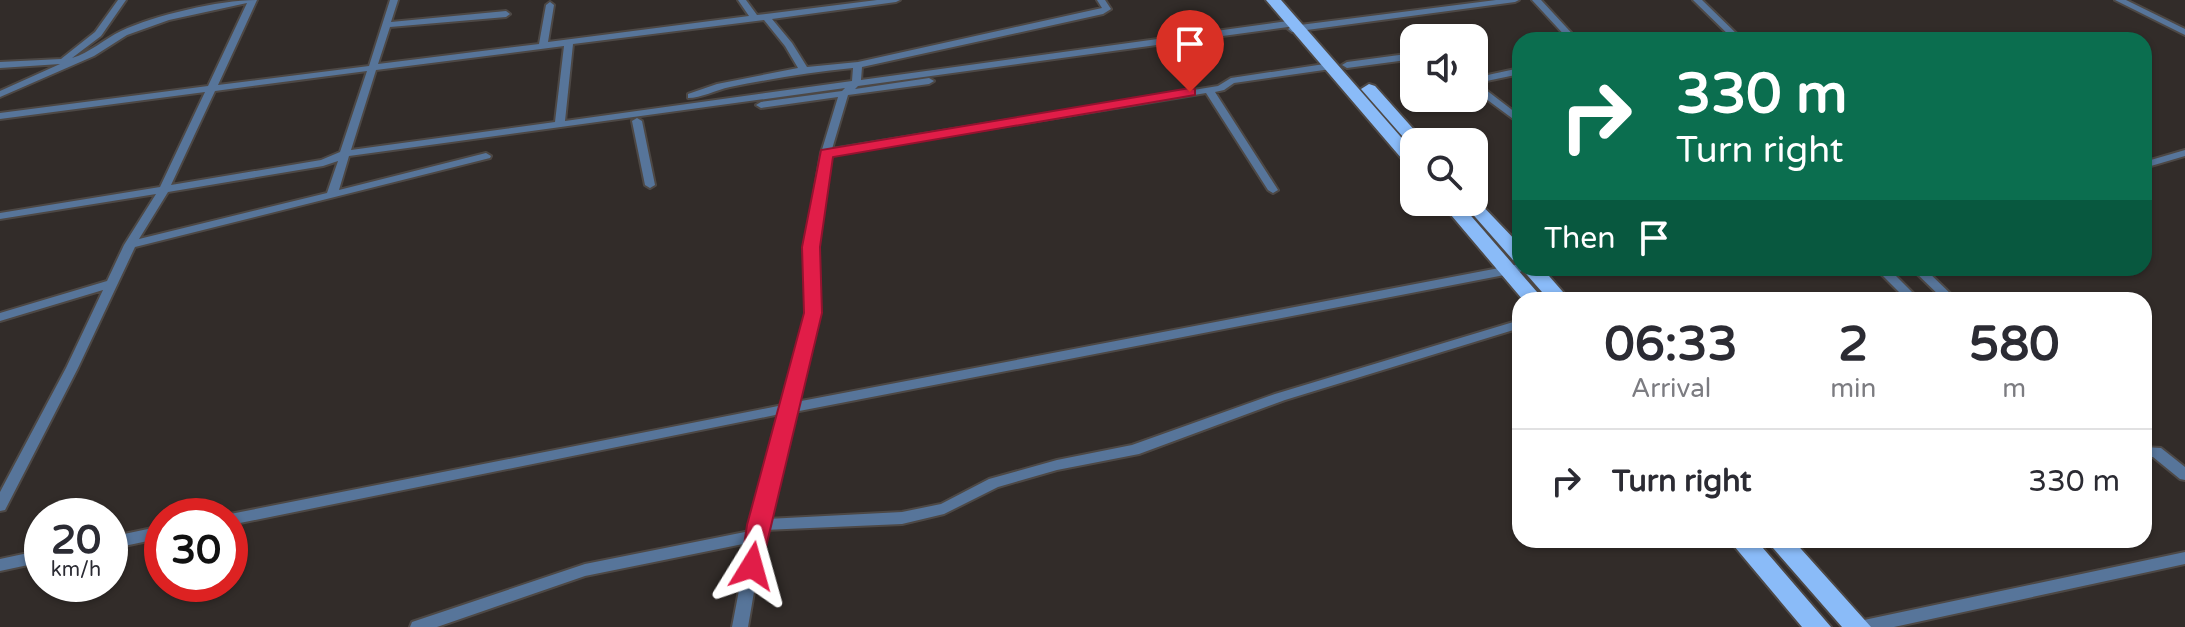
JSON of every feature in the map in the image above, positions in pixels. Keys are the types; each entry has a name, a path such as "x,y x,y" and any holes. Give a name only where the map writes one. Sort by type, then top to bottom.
{"main road":[{"path":"1273,0 1403,128"},
{"path":"1288,0 1302,26"},
{"path":"1339,65 1400,144"},
{"path":"1464,216 1512,261"},
{"path":"1481,216 1512,259"},
{"path":"1538,276 1553,292"},
{"path":"1748,548 1818,627"},
{"path":"1786,548 1861,627"}],"street":[{"path":"0,65 70,60 98,34 122,0"},
{"path":"0,94 124,33 167,18 251,0"},
{"path":"0,506 130,245 163,191 213,89 251,0"},
{"path":"332,194 394,0"},
{"path":"742,0 754,18"},
{"path":"0,116 896,0"},
{"path":"691,96 717,87 804,70 858,65 1103,11 1107,9 1101,0"},
{"path":"0,216 560,125 856,83 1515,0"},
{"path":"1536,0 1566,32"},
{"path":"1697,0 1731,32"},
{"path":"2119,0 2185,32"},
{"path":"543,45 550,5"},
{"path":"385,25 506,14"},
{"path":"766,17 804,70"},
{"path":"341,159 844,94 1302,26"},
{"path":"560,125 569,42"},
{"path":"826,153 1209,90 1224,87 1231,81 1400,58"},
{"path":"740,627 758,530 813,313 811,247 826,153 844,94 856,83 858,65"},
{"path":"1488,79 1512,73"},
{"path":"1209,90 1273,190"},
{"path":"1488,95 1512,114"},
{"path":"637,121 650,185"},
{"path":"2152,163 2185,153"},
{"path":"130,245 486,156"},
{"path":"248,515 1512,266"},
{"path":"1889,276 1906,292"},
{"path":"1926,276 1942,292"},
{"path":"0,317 113,283"},
{"path":"418,627 585,570 758,530 902,518 944,509 994,483 1057,465 1134,450 1280,397 1512,326"},
{"path":"2152,452 2185,475"},
{"path":"1861,627 2185,558"},
{"path":"0,565 24,560"}],"route":[{"path":"752,566 758,525 813,313 811,247 826,153 1190,92"}]}
